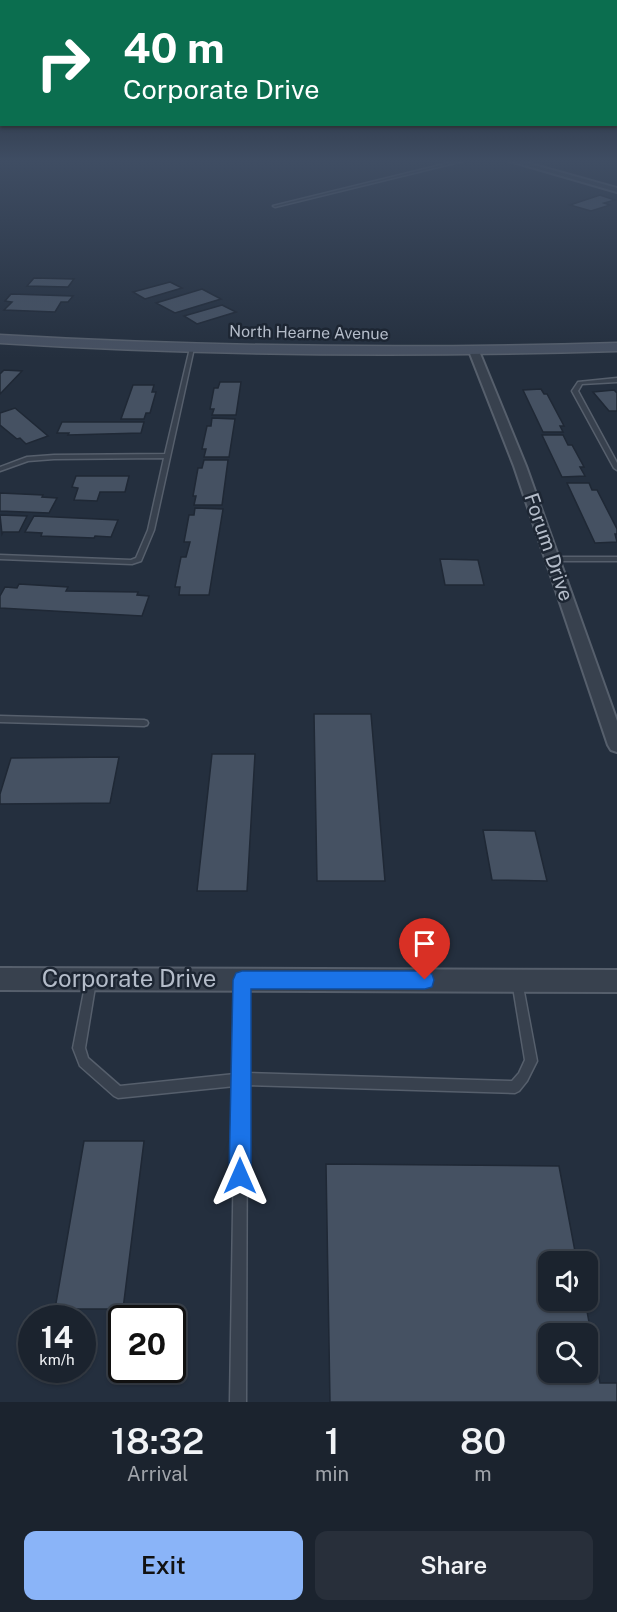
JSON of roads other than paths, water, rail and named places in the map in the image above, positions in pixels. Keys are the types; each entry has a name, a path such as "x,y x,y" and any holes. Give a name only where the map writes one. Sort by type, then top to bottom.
{"main road":[{"name":"North Hearne Avenue","path":"2,341 192,348 474,351 617,347"}],"street":[{"name":"Forum Drive","path":"474,351 520,466 612,714 617,745"},
{"name":"Corporate Drive","path":"0,979 617,981"}],"lane":[{"path":"0,556 132,562 139,559 151,530 192,348"},
{"path":"617,380 580,383 575,392 617,468"},
{"path":"0,469 27,459 168,456"},
{"path":"553,559 617,560"},
{"path":"0,719 144,723"},
{"path":"91,979 79,1048 84,1062 118,1092 241,1078 515,1087 524,1077 531,1060 517,981"},
{"path":"238,1402 242,980"}]}
